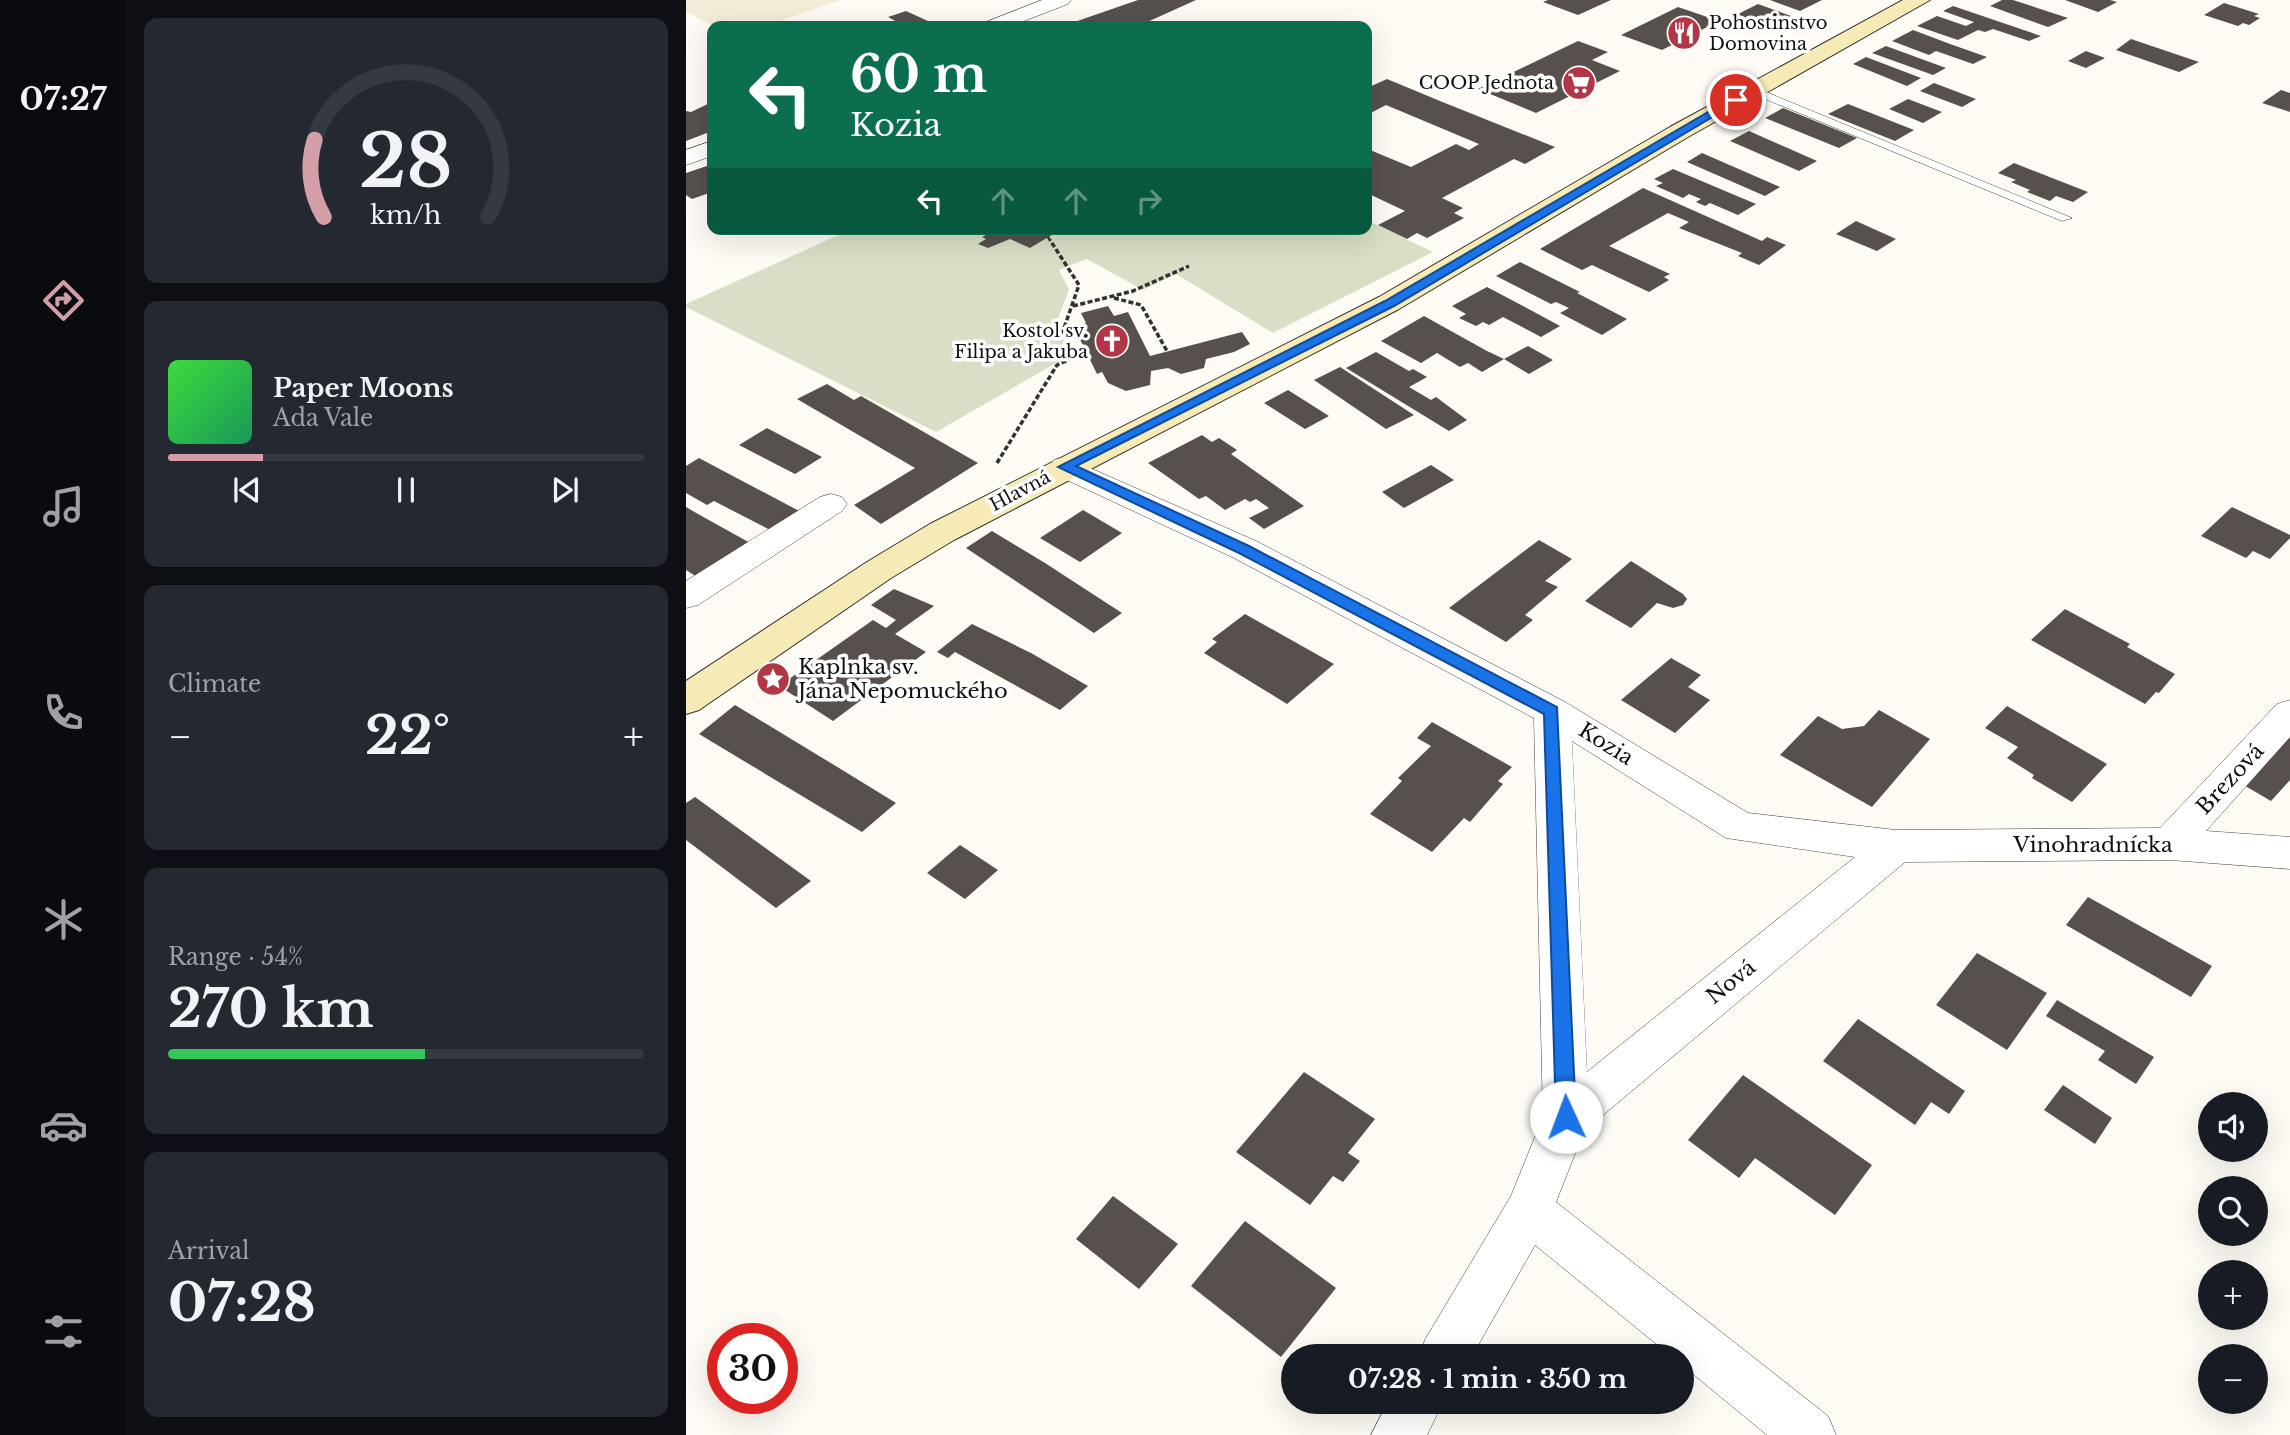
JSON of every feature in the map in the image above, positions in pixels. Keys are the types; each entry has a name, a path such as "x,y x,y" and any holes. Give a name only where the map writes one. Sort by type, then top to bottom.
{"main road":[{"name":"Hlavná","path":"686,700 879,570 1065,467 1390,303 1752,90 1919,0"}],"street":[{"path":"1009,21 1071,2"},
{"path":"1034,21 1071,2"},
{"path":"686,158 707,150"},
{"name":"Kozia","path":"1065,467 1244,549 1552,711 1740,827 1896,846"},
{"path":"686,597 831,504"},
{"name":"Nová","path":"1451,1344 1529,1210 1566,1117 1552,711"},
{"name":"Brezová","path":"2170,844 2290,713"},
{"name":"Vinohradnícka","path":"1896,846 2170,844 2290,853"},
{"name":"Nová","path":"1566,1117 1896,846"},
{"path":"1529,1210 1809,1435"},
{"path":"1398,1435 1410,1414"}],"lane":[{"path":"1752,90 2066,218"}],"path":[{"path":"1072,306 1113,297 1189,266"},
{"path":"1113,297 1141,305 1167,351"}],"shaded area":[{"path":"686,0 841,0 780,21 707,22 686,12"}],"green space":[{"path":"1372,222 1433,252 1273,333 1176,274 1143,290 1087,259 1059,270 1069,289 1058,319 1070,355 936,432 686,307 686,304 839,235 1372,235"}],"building":[{"path":"1138,0 1196,0 1149,21 1077,21"},
{"path":"1611,0 1578,15 1543,2"},
{"path":"1770,0 1822,0 1800,11"},
{"path":"2002,0 2013,0 2068,18 2048,27 1990,6"},
{"path":"2065,0 2110,0 2117,2 2098,12"},
{"path":"2224,3 2259,14 2254,16 2260,18 2249,25 2243,23 2238,26 2204,15"},
{"path":"1758,4 1791,16 1763,29 1726,20"},
{"path":"1953,6 2041,36 2029,41 1993,29 1985,32 1978,30 1958,40 1917,26 1937,16 1966,26 1974,22 1943,11"},
{"path":"1678,7 1719,21 1662,50 1621,35"},
{"path":"906,11 928,21 895,21 888,17"},
{"path":"1913,30 1987,57 1973,64 1936,51 1929,55 1892,41"},
{"path":"2131,39 2199,62 2179,72 2116,50"},
{"path":"1578,41 1608,52 1592,60 1620,71 1536,113 1478,89"},
{"path":"1886,46 1946,68 1933,75 1872,53"},
{"path":"2086,51 2105,58 2086,68 2068,61"},
{"path":"1866,57 1921,78 1907,86 1853,64"},
{"path":"1387,79 1555,147 1525,164 1514,159 1442,198 1463,208 1454,213 1464,218 1427,238 1417,233 1407,239 1378,225 1405,211 1372,195 1372,151 1411,167 1456,144 1469,150 1479,144 1386,105 1372,112 1372,86"},
{"path":"1934,83 1976,99 1962,107 1920,91"},
{"path":"2281,90 2290,93 2290,112 2262,103"},
{"path":"1908,99 1942,112 1923,123 1889,109"},
{"path":"707,104 707,133 686,141 686,111 691,112"},
{"path":"1848,104 1914,130 1895,141 1828,114"},
{"path":"1783,108 1857,138 1839,148 1765,118"},
{"path":"1749,131 1817,161 1799,171 1730,141"},
{"path":"1702,153 1780,187 1765,196 1687,162"},
{"path":"2014,163 2088,192 2073,202 2056,196 2050,201 2027,192 2030,190 2011,182 2016,180 1998,173"},
{"path":"707,166 707,194 692,199 686,195 686,173"},
{"path":"1673,169 1756,204 1738,215 1710,203 1705,206 1696,202 1701,199 1689,194 1683,198 1656,186 1663,183 1654,179"},
{"path":"1643,188 1762,241 1767,237 1786,245 1759,265 1738,256 1742,253 1679,228 1689,222 1668,213 1609,246 1670,274 1664,277 1669,280 1649,292 1592,265 1582,270 1540,249"},
{"path":"1856,221 1896,239 1877,251 1836,234"},
{"path":"1052,235 1030,248 1010,239 988,248 978,244 986,239 982,237"},
{"path":"1520,262 1627,319 1602,335 1560,313 1569,308 1556,302 1551,304 1496,276"},
{"path":"1487,287 1560,326 1541,337 1503,317 1489,325 1483,322 1476,326 1459,318 1466,314 1452,306"},
{"name":"Kostol sv. Filipa a Jakuba","path":"1108,306 1114,316 1128,312 1150,356 1242,332 1250,344 1234,352 1206,359 1204,368 1181,374 1168,368 1151,371 1150,385 1126,391 1108,383 1102,372 1097,374 1074,327 1086,323 1081,313"},
{"path":"1424,316 1504,359 1482,372 1468,363 1460,367 1437,353 1421,363 1381,341"},
{"path":"1528,346 1553,360 1529,374 1504,359"},
{"path":"1376,352 1409,371 1413,369 1427,377 1409,387 1431,400 1436,397 1467,420 1449,431 1346,368"},
{"path":"1340,367 1414,415 1386,429 1314,380"},
{"path":"827,384 854,400 861,396 978,463 881,524 854,505 915,468 797,399"},
{"path":"1288,390 1329,416 1305,429 1264,403"},
{"path":"767,428 822,457 795,474 739,445"},
{"path":"1202,435 1212,442 1219,438 1237,450 1231,454 1304,506 1264,529 1249,518 1269,508 1256,499 1250,502 1245,499 1225,510 1206,496 1199,499 1148,463"},
{"path":"699,458 801,512 772,531 714,501 707,505 686,493 686,466"},
{"path":"1431,465 1454,480 1404,508 1382,492"},
{"path":"686,507 752,544 700,579 686,570"},
{"path":"2232,507 2290,535 2290,538 2270,559 2253,551 2246,558 2201,536"},
{"path":"1083,510 1122,533 1080,562 1040,538"},
{"path":"992,531 1122,613 1094,633 966,548"},
{"path":"1539,540 1572,559 1545,581 1558,587 1525,615 1533,620 1506,642 1449,608"},
{"path":"1631,561 1683,594 1687,599 1683,605 1673,608 1657,603 1631,628 1585,601"},
{"path":"894,589 934,606 895,634 926,652 833,721 779,686 873,620 886,628 896,620 871,605"},
{"path":"2065,609 2130,644 2127,647 2175,674 2159,693 2156,692 2145,704 2031,640"},
{"path":"1245,614 1334,664 1287,704 1204,653 1217,642 1212,639"},
{"path":"972,624 1031,653 1088,686 1060,710 955,652 948,658 937,652"},
{"path":"1671,658 1701,675 1688,687 1710,700 1675,733 1621,700"},
{"path":"735,705 896,803 862,832 699,734"},
{"path":"2007,706 2107,764 2072,802 2032,778 2034,775 2007,758 2018,747 1985,728"},
{"path":"1879,710 1930,739 1872,807 1780,755 1818,716 1842,729 1864,726"},
{"path":"2290,721 2290,780 2271,801 2235,780"},
{"path":"1432,722 1512,767 1498,781 1503,784 1470,822 1464,818 1432,852 1370,814 1402,781 1398,778 1431,746 1417,738"},
{"path":"695,797 811,881 776,908 686,840 686,803"},
{"path":"960,845 998,870 965,899 927,873"},
{"path":"2088,897 2212,966 2191,997 2066,925"},
{"path":"1977,953 2047,993 2007,1050 1936,1005"},
{"path":"2057,1000 2154,1057 2136,1084 2098,1060 2105,1051 2046,1016"},
{"path":"1858,1019 1965,1091 1949,1114 1931,1102 1915,1125 1823,1061"},
{"path":"1304,1072 1375,1119 1348,1153 1360,1161 1343,1182 1333,1176 1310,1205 1236,1152"},
{"path":"1743,1075 1872,1165 1835,1215 1755,1158 1739,1178 1688,1140"},
{"path":"2063,1085 2112,1118 2095,1144 2044,1110"},
{"path":"1113,1196 1178,1244 1139,1289 1076,1239"},
{"path":"1245,1221 1336,1288 1291,1344 1281,1344 1281,1357 1191,1286"}],"place":[{"name":"Pohostinstvo Domovina","path":"1684,33"},
{"name":"COOP Jednota","path":"1579,83"},
{"name":"Kostol sv. Filipa a Jakuba","path":"1112,341"},
{"name":"Kaplnka sv. Jána Nepomuckého","path":"773,679"}],"route":[{"path":"1566,1117 1552,711 1244,549 1065,467 1390,303 1736,100"}]}
